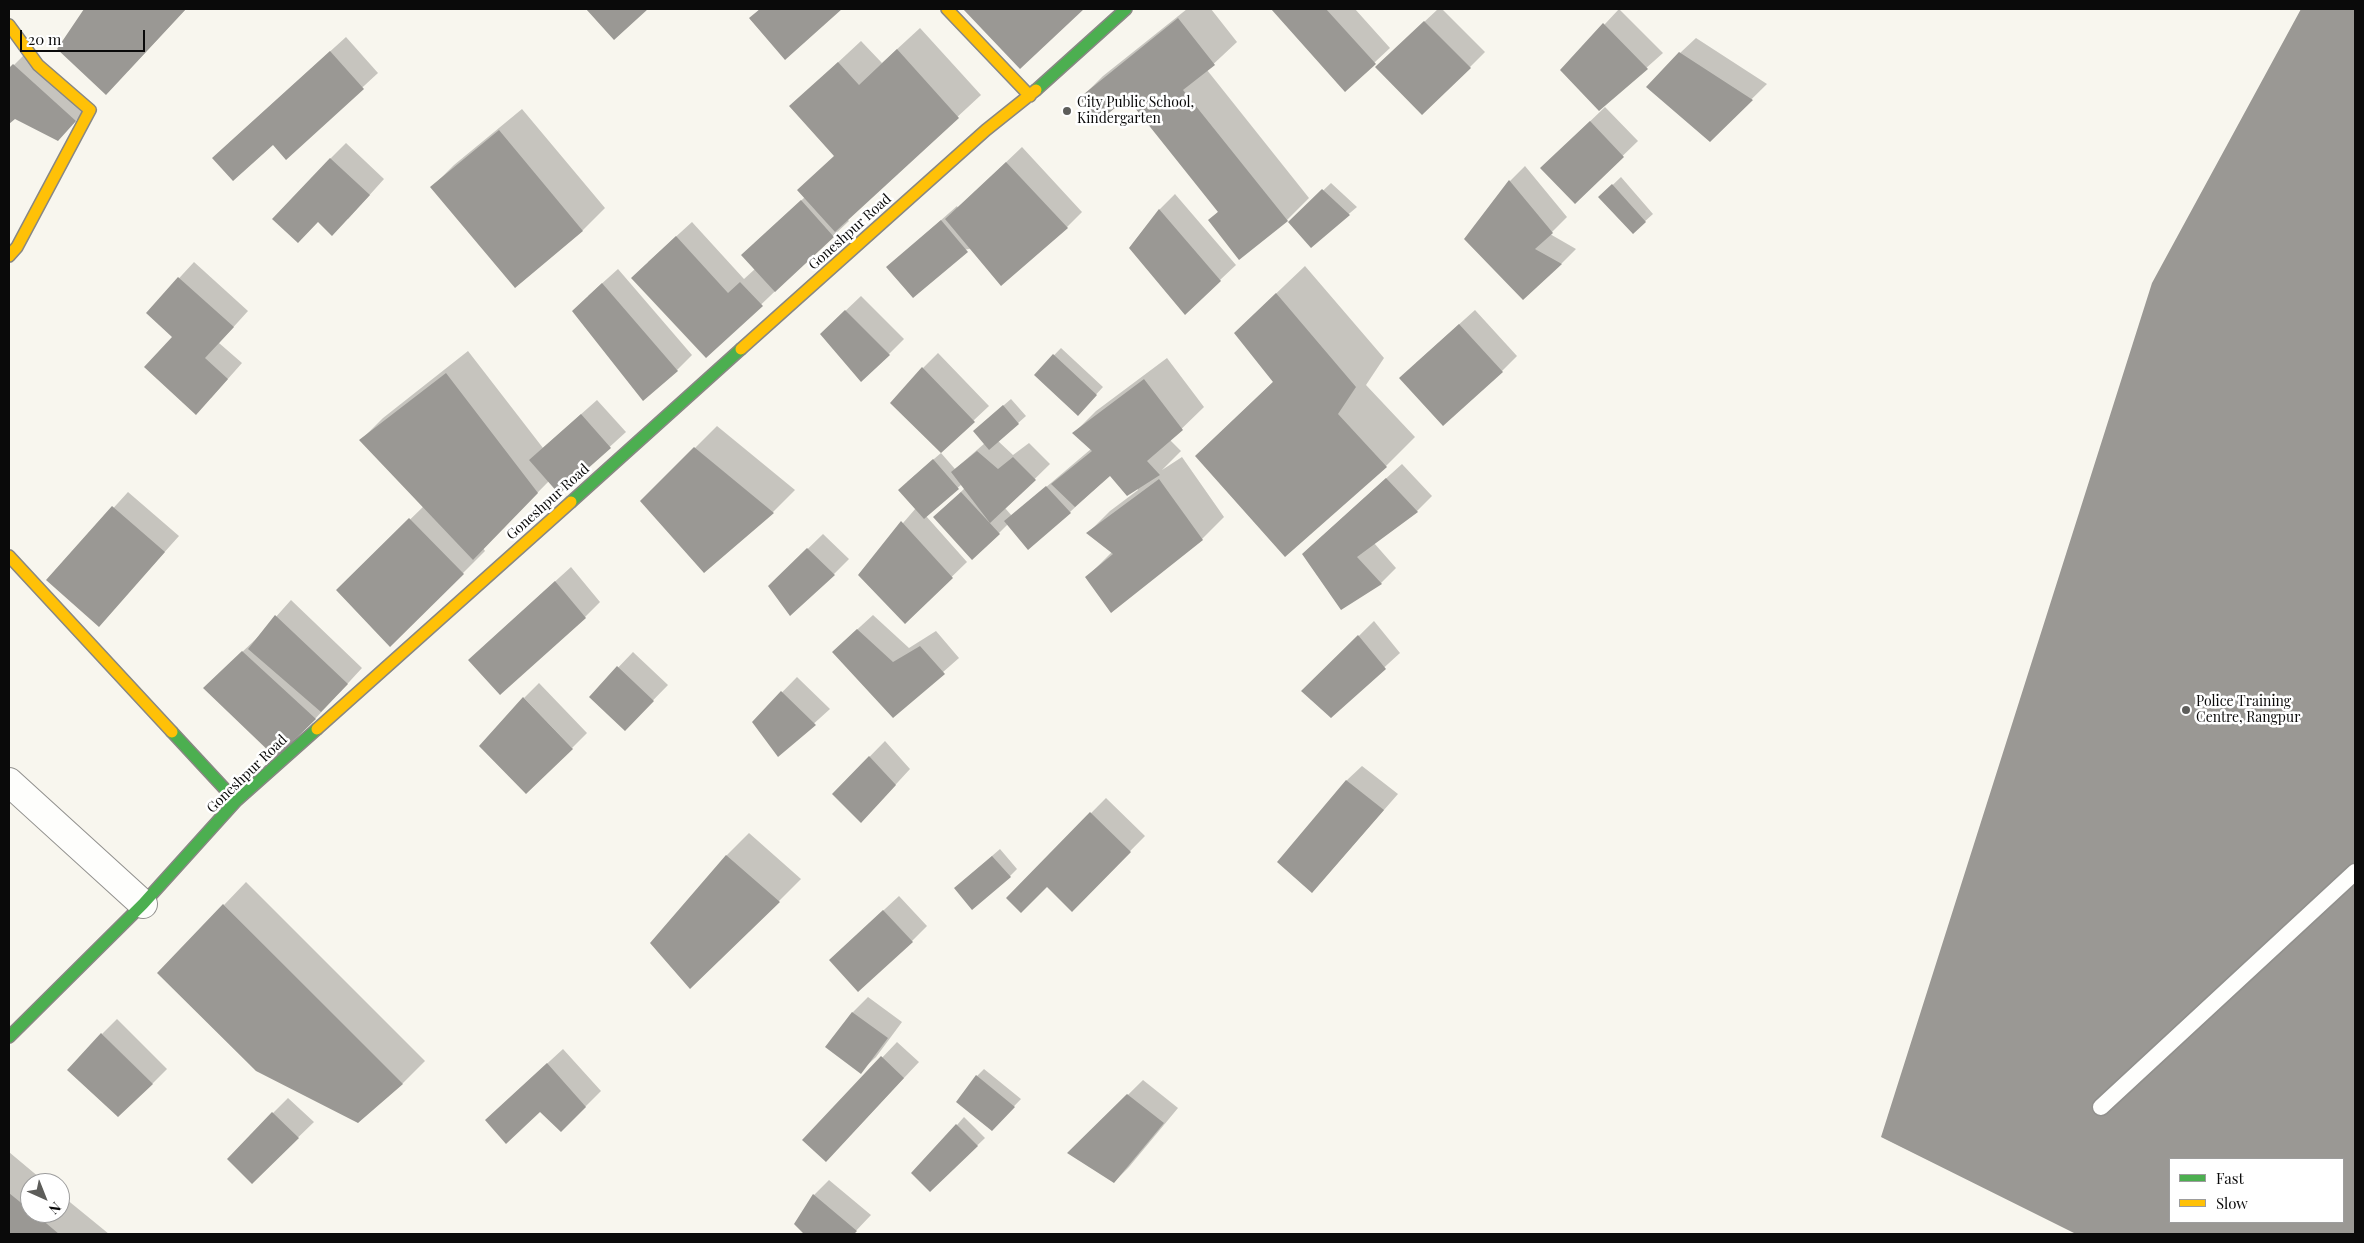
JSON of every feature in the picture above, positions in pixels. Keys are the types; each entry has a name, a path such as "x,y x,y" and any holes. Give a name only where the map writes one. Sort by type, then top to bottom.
{"street":[{"path":"947,9 1030,96"},
{"name":"Goneshpur Road","path":"9,1037 143,904 236,801 986,130 1030,96 1126,9"},
{"path":"9,25 38,64 90,110 17,247 9,256"},
{"path":"9,556 236,801"},
{"path":"9,782 143,904"}],"lane":[{"path":"2100,1107 2355,872"}],"building":[{"path":"84,9 186,9 106,95 57,49"},
{"path":"586,9 648,9 614,40"},
{"path":"760,9 842,9 785,60 749,18"},
{"path":"963,9 1084,9 1020,69"},
{"path":"1271,9 1326,9 1376,64 1345,92"},
{"name":"Police Training Centre, Rangpur","path":"2301,9 2355,9 2355,1234 2076,1234 1881,1137 2152,283"},
{"path":"1178,18 1215,65 1183,90 1288,221 1239,260 1208,220 1218,212 1127,98 1098,122 1079,98"},
{"path":"1424,21 1471,68 1422,115 1375,67"},
{"path":"1603,23 1648,69 1599,111 1560,70"},
{"path":"897,49 959,118 835,232 797,190 834,156 789,106 838,62 859,85"},
{"path":"330,51 364,89 286,160 273,145 233,181 212,158"},
{"path":"1679,52 1753,100 1710,142 1646,87"},
{"path":"13,64 76,121 58,141 15,119 9,124 9,68"},
{"path":"1590,121 1624,157 1575,204 1540,168"},
{"path":"499,130 583,231 515,288 430,187"},
{"path":"330,158 370,195 332,236 318,222 298,243 272,219"},
{"path":"1006,162 1068,228 1001,286 945,219"},
{"path":"1509,180 1553,233 1535,249 1562,264 1523,300 1464,239"},
{"path":"1612,184 1646,222 1633,234 1598,197"},
{"path":"1322,189 1350,215 1311,248 1288,222"},
{"path":"801,200 834,237 775,292 741,255"},
{"path":"1159,209 1221,281 1185,315 1129,248"},
{"path":"941,220 968,252 913,298 886,267"},
{"path":"676,236 728,293 740,282 763,306 706,358 631,278"},
{"path":"178,277 234,327 205,358 228,379 196,415 144,367 172,337 146,313"},
{"path":"602,283 678,371 643,401 572,311"},
{"path":"1276,293 1356,387 1338,414 1387,467 1285,557 1195,456 1273,382 1234,333"},
{"path":"845,310 890,355 861,382 820,334"},
{"path":"1459,324 1503,372 1443,426 1399,378"},
{"path":"1053,354 1097,395 1078,416 1034,375"},
{"path":"922,367 975,422 941,453 890,403"},
{"path":"446,373 538,493 473,560 359,440"},
{"path":"1144,379 1183,430 1147,461 1160,475 1127,496 1110,476 1075,507 1051,484 1092,451 1072,433"},
{"path":"1003,405 1019,424 989,450 973,431"},
{"path":"581,414 611,448 559,494 529,460"},
{"path":"694,447 774,513 704,573 640,501"},
{"path":"977,451 998,469 1013,457 1036,480 990,523 951,472"},
{"path":"933,459 959,489 924,519 898,490"},
{"path":"1386,478 1418,512 1357,557 1382,584 1341,610 1302,554"},
{"path":"1159,479 1203,540 1111,613 1085,577 1113,554 1086,533"},
{"path":"1046,486 1071,513 1028,550 1004,521"},
{"path":"961,492 1000,534 972,560 933,517"},
{"path":"112,506 165,552 99,627 46,580"},
{"path":"409,518 464,574 390,647 336,590"},
{"path":"901,521 953,578 905,624 858,575"},
{"path":"807,548 835,575 790,616 768,586"},
{"path":"555,581 586,618 500,695 468,660"},
{"path":"275,615 348,684 321,712 248,649"},
{"path":"857,629 893,662 920,646 945,674 893,718 832,652"},
{"path":"1358,635 1386,669 1331,718 1301,691"},
{"path":"242,651 316,719 276,758 203,688"},
{"path":"617,666 654,701 625,731 589,697"},
{"path":"781,691 816,725 778,757 752,722"},
{"path":"523,697 573,749 526,794 479,746"},
{"path":"869,756 896,785 861,823 832,794"},
{"path":"1346,780 1384,810 1312,893 1277,862"},
{"path":"1090,812 1131,852 1072,912 1047,887 1021,913 1006,898"},
{"path":"726,855 780,902 690,989 650,943"},
{"path":"992,856 1011,877 972,910 954,888"},
{"path":"223,904 403,1084 358,1123 256,1071 157,973"},
{"path":"883,910 913,942 858,992 829,960"},
{"path":"852,1012 888,1038 861,1074 825,1047"},
{"path":"101,1033 153,1084 118,1117 67,1070"},
{"path":"881,1056 904,1078 826,1162 802,1140"},
{"path":"547,1063 586,1107 561,1132 540,1112 506,1144 485,1120"},
{"path":"976,1075 1015,1107 992,1131 956,1102"},
{"path":"1127,1094 1164,1123 1114,1183 1067,1153"},
{"path":"272,1112 299,1138 252,1184 227,1159"},
{"path":"956,1124 978,1146 930,1192 911,1173"},
{"path":"9,1193 20,1202 20,1223 46,1223 59,1234 9,1234"},
{"path":"813,1194 857,1231 854,1234 804,1234 794,1224"}],"traffic: fast":[{"path":"1036,90 1126,9"},
{"path":"571,502 741,349"},
{"path":"9,1037 143,904 236,801 317,729"},
{"path":"172,732 236,801"}],"traffic: slow":[{"path":"947,9 1030,96"},
{"path":"9,25 38,65 90,110 17,247 9,256"},
{"path":"741,349 986,130 1036,90"},
{"path":"317,729 571,502"},
{"path":"9,556 172,732"}],"place":[{"name":"City Public School, Kindergarten","path":"1067,111"},
{"name":"Police Training Centre, Rangpur","path":"2186,710"}]}
